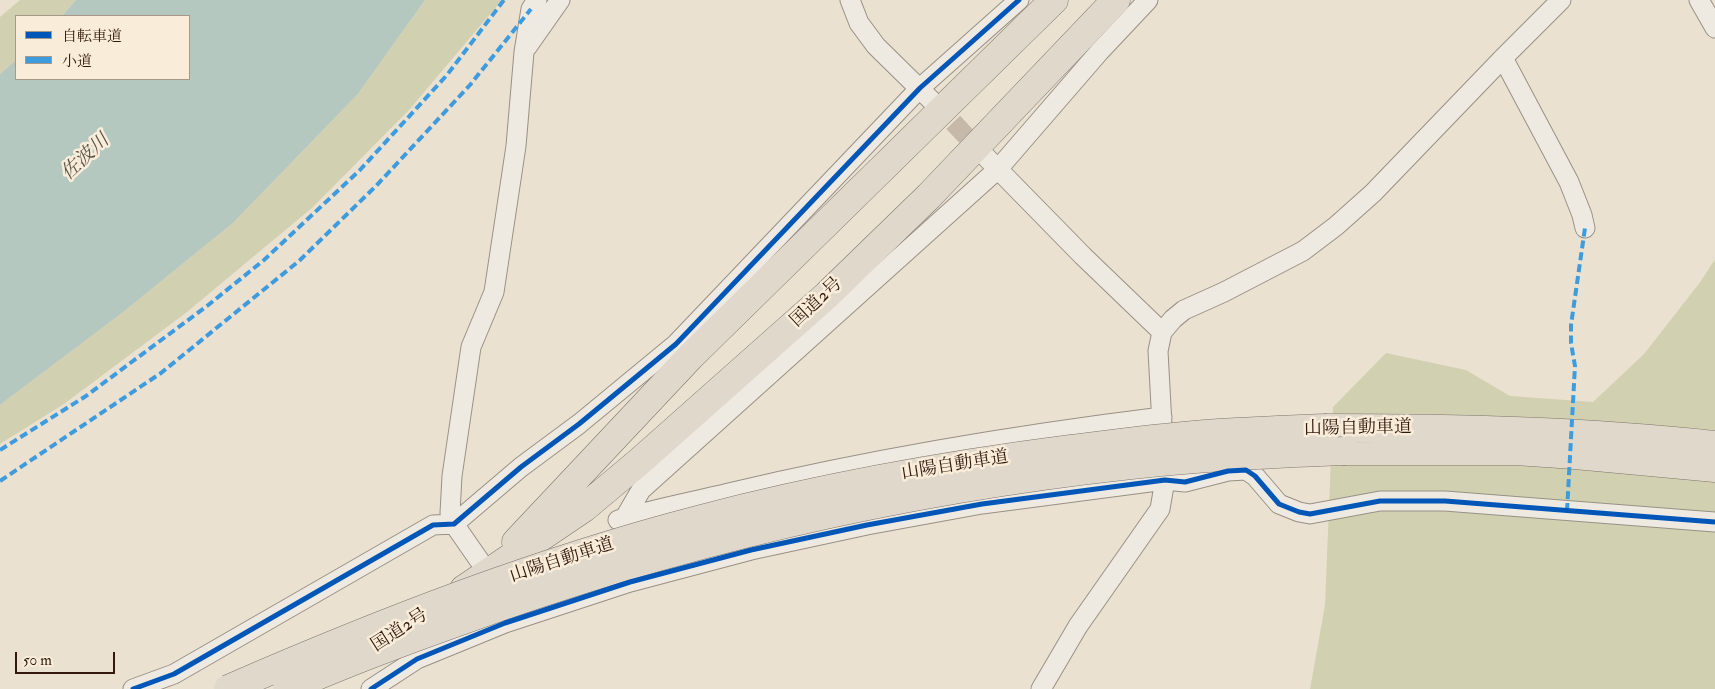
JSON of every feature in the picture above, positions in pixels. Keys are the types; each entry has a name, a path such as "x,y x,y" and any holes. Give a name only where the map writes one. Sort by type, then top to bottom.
{"highway":[{"name":"国道2号","path":"488,573 536,519 617,436 690,357 1054,0"},
{"name":"国道2号","path":"310,689 584,508 640,461 827,295 929,196 1116,0"},
{"name":"山陽自動車道","path":"228,689 346,638 499,581 605,547 701,519 842,486 985,460 1218,433 1328,428 1462,428 1622,435 1710,444"},
{"name":"山陽自動車道","path":"287,689 406,641 536,593 615,568 706,543 847,510 990,484 1132,465 1345,451 1515,451 1715,468"},
{"path":"1575,455 1715,486"}],"street":[{"path":"505,623 488,573 454,524 450,513 452,476 471,347 494,292 516,146 524,52 531,9 537,0"},
{"path":"524,52 560,0"},
{"path":"850,0 859,23 876,46 926,94"},
{"path":"133,689 174,674 433,525 454,524 521,467 579,424 676,344 1020,0"},
{"path":"624,518 641,490 992,162 1148,0"},
{"path":"1041,689 1078,626 1160,509 1165,480 1158,351 1162,332 1184,310 1224,292 1303,251 1336,226 1373,193 1502,58 1561,0"},
{"path":"1699,0 1715,28"},
{"path":"1502,58 1569,182 1585,228"},
{"path":"992,162 1083,256 1162,332"},
{"path":"630,582 615,521 624,518 804,475 954,446 1162,417"},
{"path":"371,689 387,684 417,659 505,623 630,582 751,550 867,525 982,504 1165,480 1184,482 1228,471 1246,470 1255,476 1279,504 1298,512 1310,514 1380,501 1445,501 1715,522"}],"green space":[{"path":"20,0 76,0 63,15 15,15 15,61 0,74 0,17"},
{"path":"425,0 502,0 409,110 313,207 187,312 64,404 0,444 0,405 122,313 233,223 358,94"},
{"path":"1715,259 1715,689 1310,689 1325,605 1333,407 1386,353 1466,370 1510,396 1593,402 1644,354 1701,281"}],"water":[{"name":"佐波川","path":"76,0 425,0 358,94 233,223 122,313 0,405 0,74 15,61 15,80 190,80 190,15 63,15"}],"tunnel":[{"path":"934,102 984,155"}],"marked path":[{"path":"0,450 86,396 207,306 264,260 360,170 447,75 504,0"},
{"path":"0,481 161,373 299,261 376,186 470,85 531,9"},
{"path":"1567,511 1575,366 1571,343 1571,325 1585,228"}],"cycle path":[{"path":"133,689 174,674 433,525 454,524 521,467 579,424 676,344 920,88 1019,0"},
{"path":"371,689 417,659 505,623 630,582 751,550 867,525 982,504 1165,480 1185,482 1228,471 1246,470 1255,476 1279,504 1310,514 1380,501 1445,501 1715,522"}]}
